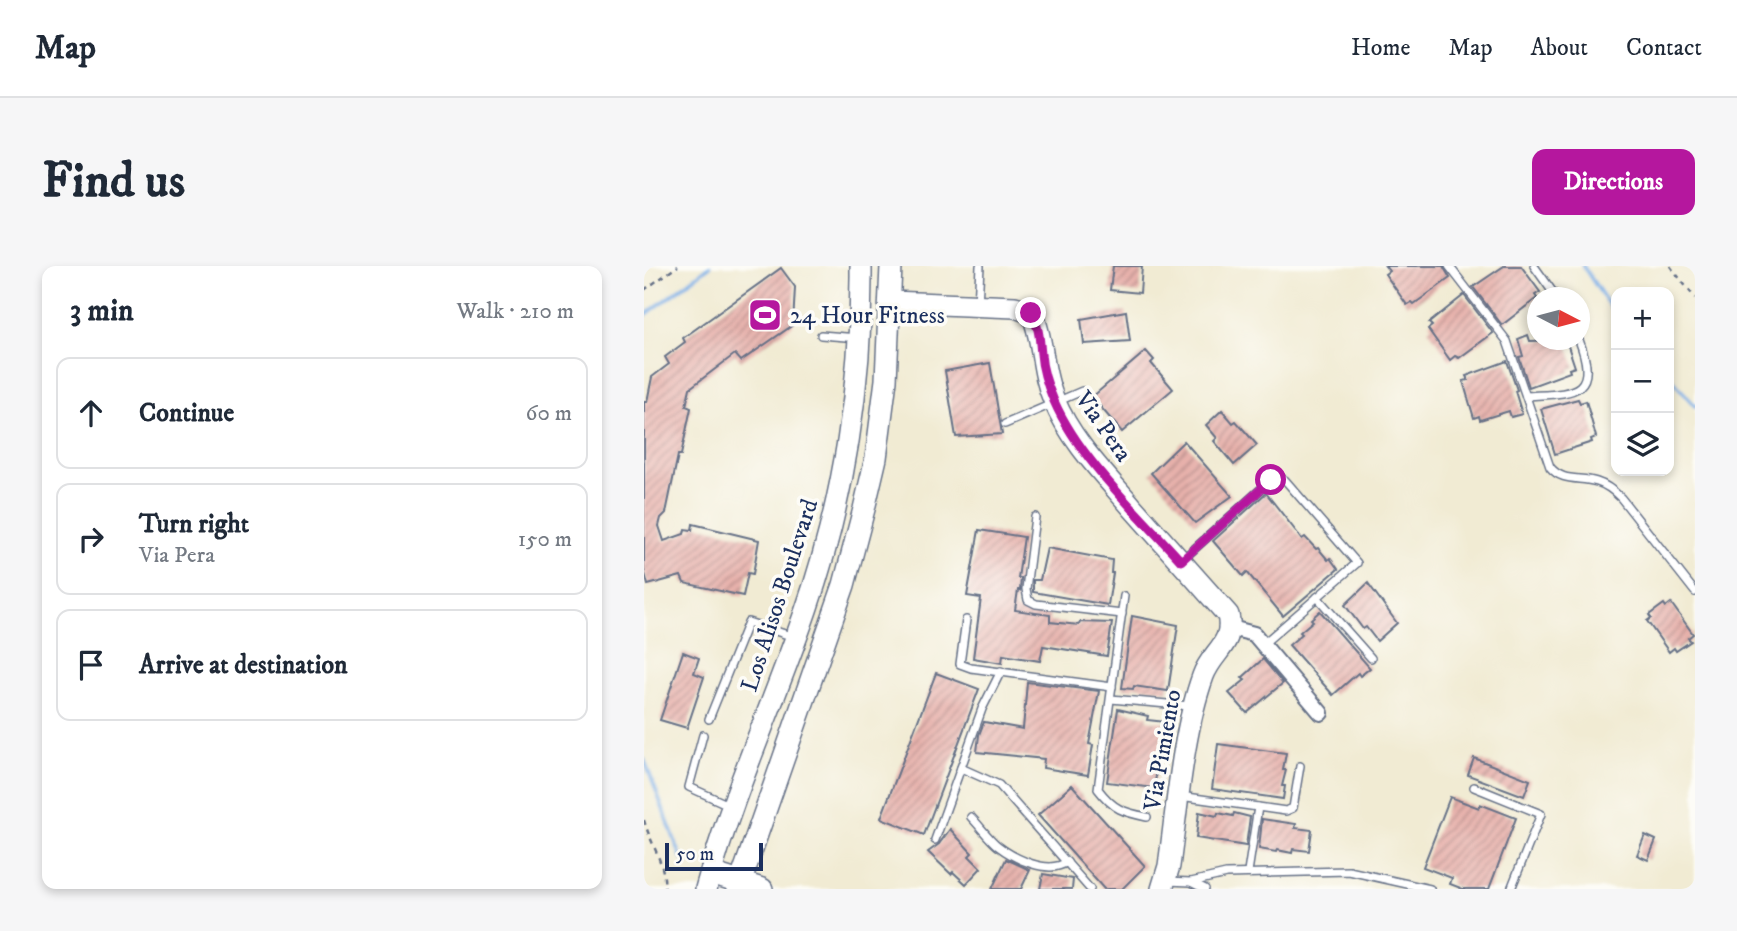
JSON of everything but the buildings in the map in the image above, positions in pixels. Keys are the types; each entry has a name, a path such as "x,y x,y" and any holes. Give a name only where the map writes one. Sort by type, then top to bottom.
{"main road":[{"name":"Los Alisos Boulevard","path":"708,881 816,580 837,502 849,432 858,347 861,266"},
{"path":"873,266 874,280 879,291 891,302"},
{"path":"739,885 840,598 876,458 886,380 891,266"},
{"path":"858,347 867,344 878,315 891,302"},
{"name":"Via Pera","path":"891,302 1015,307 1031,313 1040,330 1041,356 1055,402 1069,428 1096,466 1228,615 1231,628"},
{"name":"Via Pimiento","path":"1164,885 1194,706 1204,674 1227,640 1231,628"},
{"path":"708,881 762,889"}],"street":[{"path":"1231,628 1254,634 1321,713"}],"lane":[{"path":"978,306 980,266"},
{"path":"1449,266 1507,341 1550,467 1564,478 1601,483 1621,498 1695,592"},
{"path":"1534,266 1549,287"},
{"path":"821,335 858,347"},
{"path":"1525,396 1572,393 1580,387 1587,365 1582,350"},
{"path":"1005,424 1082,391"},
{"path":"1181,561 1271,480 1278,477 1285,480 1357,563 1262,644"},
{"path":"1035,517 1026,589 1028,600 1036,604 1122,614"},
{"path":"1124,596 1098,789 1107,801 1120,811 1147,817"},
{"path":"1317,597 1371,658"},
{"path":"966,620 960,664 971,668 1112,687"},
{"path":"709,719 748,622 796,638"},
{"path":"935,840 982,709 1001,671"},
{"path":"1111,699 1194,706"},
{"path":"703,734 689,787 733,807"},
{"path":"1179,796 1286,811 1293,808 1300,766"},
{"path":"961,768 999,785 1090,889"},
{"path":"1474,787 1541,814 1511,889"},
{"path":"1248,872 1258,807"},
{"path":"971,817 996,845 1006,851 1048,868 1062,866 1067,862"},
{"path":"1164,885 1248,872 1349,871 1430,889"},
{"path":"1191,882 1205,889"}],"path":[{"path":"644,290 677,266"},
{"path":"1670,266 1695,298"},
{"path":"644,820 650,841 666,874 664,889"}],"waterway":[{"path":"644,316 710,266"},
{"path":"1583,266 1611,308"},
{"path":"1674,382 1695,406"},
{"path":"644,759 682,859"}],"place":[{"name":"24 Hour Fitness","path":"765,315"}],"route":[{"path":"1031,313 1040,330 1041,356 1053,399 1069,428 1096,466 1181,561 1271,480"}]}
